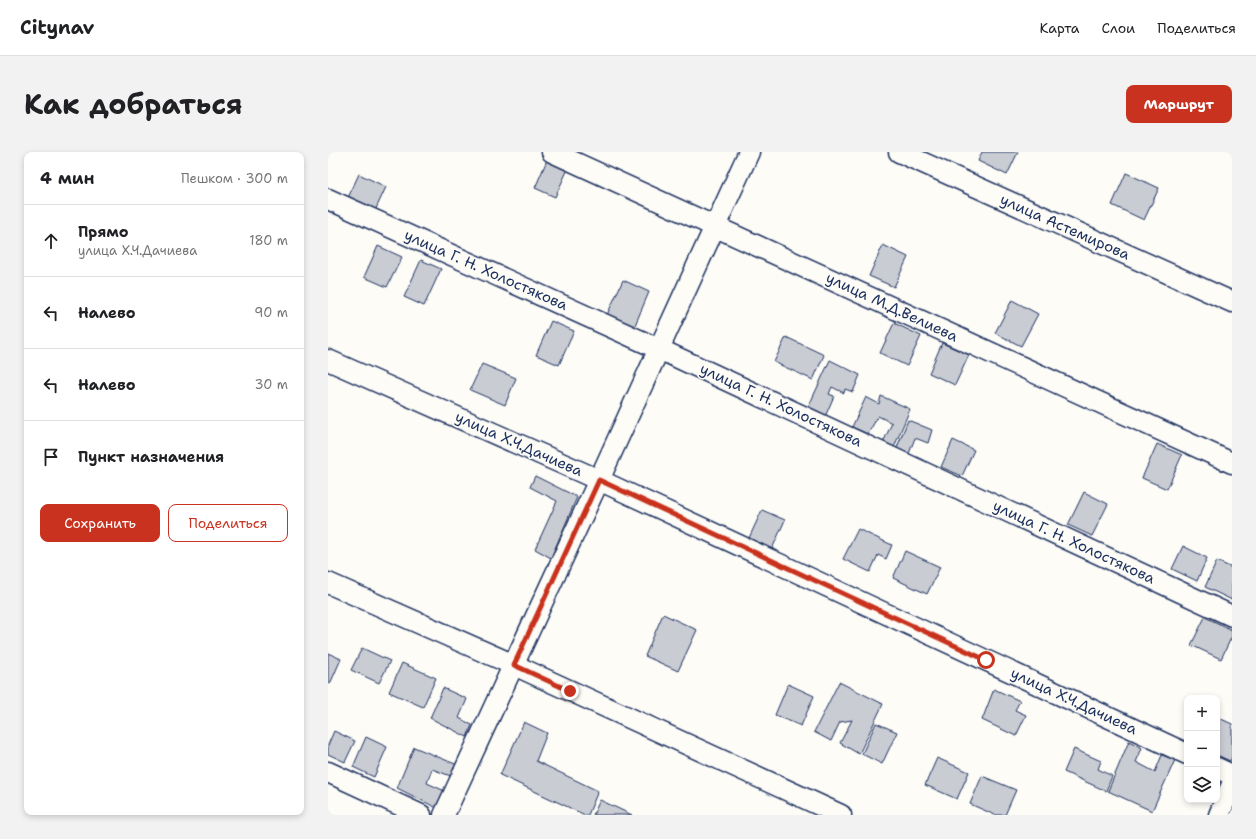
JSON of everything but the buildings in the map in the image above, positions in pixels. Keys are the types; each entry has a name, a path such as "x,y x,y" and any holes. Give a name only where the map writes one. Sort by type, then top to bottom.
{"street":[{"name":"улица М.Д.Велиева","path":"552,152 1232,463"},
{"path":"444,815 749,152"},
{"name":"улица Астемирова","path":"899,152 1232,302"},
{"name":"улица Г. Н. Холостякова","path":"328,199 659,349 1232,616"},
{"name":"улица Х.Ч.Дачиева","path":"328,360 599,480 1184,753"},
{"path":"328,583 514,665 841,815"},
{"path":"1220,769 1232,775"},
{"path":"328,772 421,815"},
{"path":"1219,815 1232,784"}],"route":[{"path":"570,691 514,665 599,480 986,660"}]}
